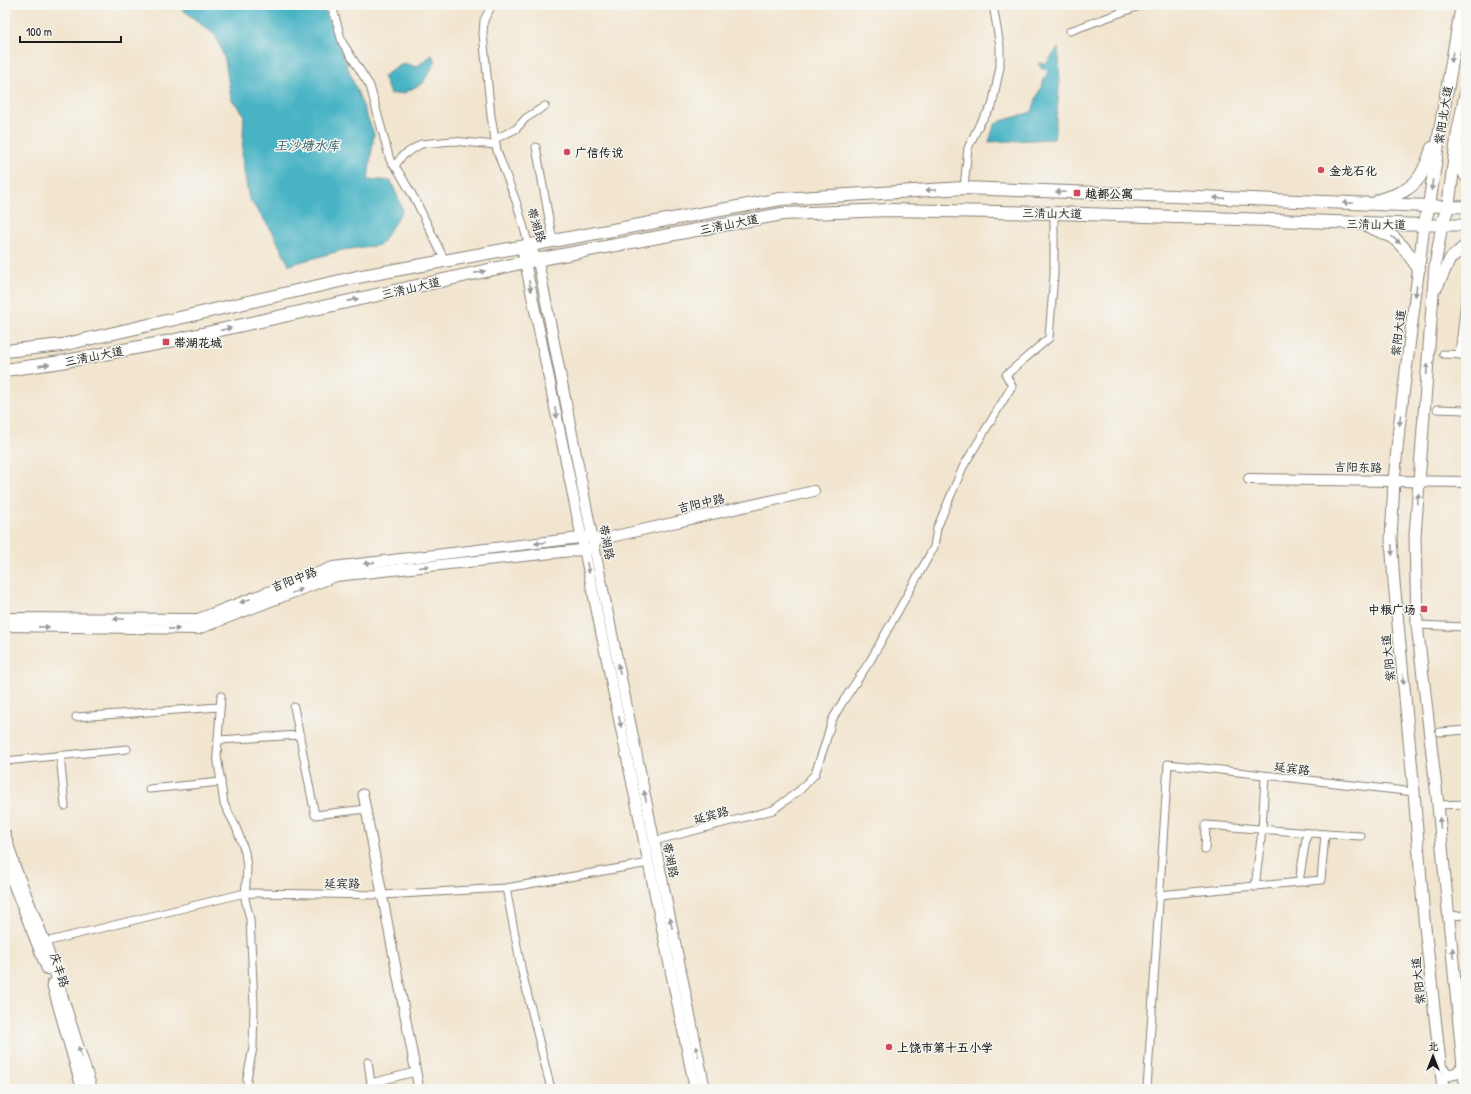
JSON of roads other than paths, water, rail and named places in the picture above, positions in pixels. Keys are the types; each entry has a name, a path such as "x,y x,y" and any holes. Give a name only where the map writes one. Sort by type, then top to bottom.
{"highway":[{"name":"紫阳北大道","path":"1424,225 1429,206 1459,7"},
{"name":"紫阳北大道","path":"1442,225 1448,207 1458,132 1466,92"},
{"path":"1442,118 1447,124 1452,125 1458,132"},
{"path":"1367,203 1399,195 1416,182 1424,170 1439,132 1447,128 1453,128 1458,132"},
{"name":"三清山大道","path":"5,351 62,345 357,277 781,199 964,188 1429,206"},
{"name":"三清山大道","path":"5,370 62,362 166,342 525,262 538,261 782,214 890,210 1054,213 1424,225"},
{"path":"1363,224 1393,237 1405,249 1419,267"}],"main road":[{"path":"1458,132 1462,170 1466,177"},
{"name":"三清山大道","path":"1429,206 1466,207"},
{"name":"三清山大道","path":"1424,225 1466,225"},
{"name":"紫阳大道","path":"1424,225 1399,428 1391,539 1424,918 1442,1089"},
{"path":"1442,225 1435,266 1432,297 1415,536 1417,625 1450,916 1464,1053 1462,1066 1466,1089"},
{"path":"1432,297 1450,259 1466,245"},
{"name":"带湖路","path":"526,247 538,261 649,863 695,1089"},
{"name":"带湖路","path":"526,247 525,262 589,543 654,841 705,1089"},
{"path":"1419,267 1427,262 1435,266"},
{"name":"吉阳东路","path":"1249,479 1466,482"},
{"name":"吉阳中路","path":"5,626 198,629 336,576 589,543 814,491"},
{"name":"吉阳中路","path":"5,618 198,619 333,567 589,543"},
{"path":"5,834 92,1089"},
{"name":"庆丰路","path":"5,863 41,943 82,1089"},
{"path":"1440,1068 1449,1075 1457,1073 1462,1066"}],"street":[{"path":"332,5 342,42 370,86 390,160 416,203 445,261"},
{"name":"带湖路","path":"492,5 484,20 491,116 496,142 517,204 526,247"},
{"path":"964,188 968,148 980,123 992,106 1000,67 1000,46 993,5"},
{"path":"1070,30 1142,5"},
{"path":"395,166 402,156 421,144 452,141 496,142 516,129 526,118 545,106"},
{"path":"536,147 553,242"},
{"name":"延宾路","path":"654,841 773,810 800,790 815,774 832,720 870,661 934,547 937,528 963,467 1012,386 1006,375 1049,338 1054,275 1054,213"},
{"path":"1443,354 1463,355 1466,292"},
{"path":"1437,409 1466,410"},
{"path":"1417,625 1466,627"},
{"path":"221,696 217,755 224,804 236,827 245,852 247,868 245,899 250,919 254,1005 253,1048 247,1078 247,1089"},
{"path":"76,717 220,707"},
{"path":"294,708 315,815 366,809"},
{"path":"1440,732 1466,730"},
{"path":"218,740 300,735"},
{"path":"5,761 127,749"},
{"path":"60,755 65,806"},
{"name":"延宾路","path":"1159,895 1168,764 1414,792"},
{"path":"1255,886 1262,830 1265,776"},
{"path":"149,789 221,782"},
{"path":"363,794 419,1089"},
{"path":"1438,805 1466,804"},
{"path":"1205,850 1206,826 1361,836"},
{"path":"1300,882 1307,833"},
{"path":"1147,1089 1159,895 1321,880 1325,834"},
{"name":"延宾路","path":"41,943 245,893 383,894 506,888 649,863"},
{"path":"506,888 522,972 551,1089"},
{"path":"1450,916 1466,915"},
{"path":"368,1062 371,1086 415,1072"}],"water":[{"name":"王沙塘水库","path":"177,5 323,5 374,134 368,179 391,181 403,210 380,245 343,250 289,265 272,231 249,199 242,159 244,114 231,99 225,60 216,36"},
{"path":"1058,48 1058,105 1054,139 989,142 994,125 1001,121 1032,112 1048,71 1041,67 1038,63 1046,64"},
{"path":"432,55 436,61 423,83 404,93 390,94 383,76 404,63 416,67"}],"place":[{"name":"广信传说","path":"567,152"},
{"name":"金龙石化","path":"1321,170"},
{"name":"越都公寓","path":"1077,193"},
{"name":"带湖花城","path":"166,342"},
{"name":"中粮广场","path":"1424,609"},
{"name":"上饶市第十五小学","path":"889,1047"}]}
